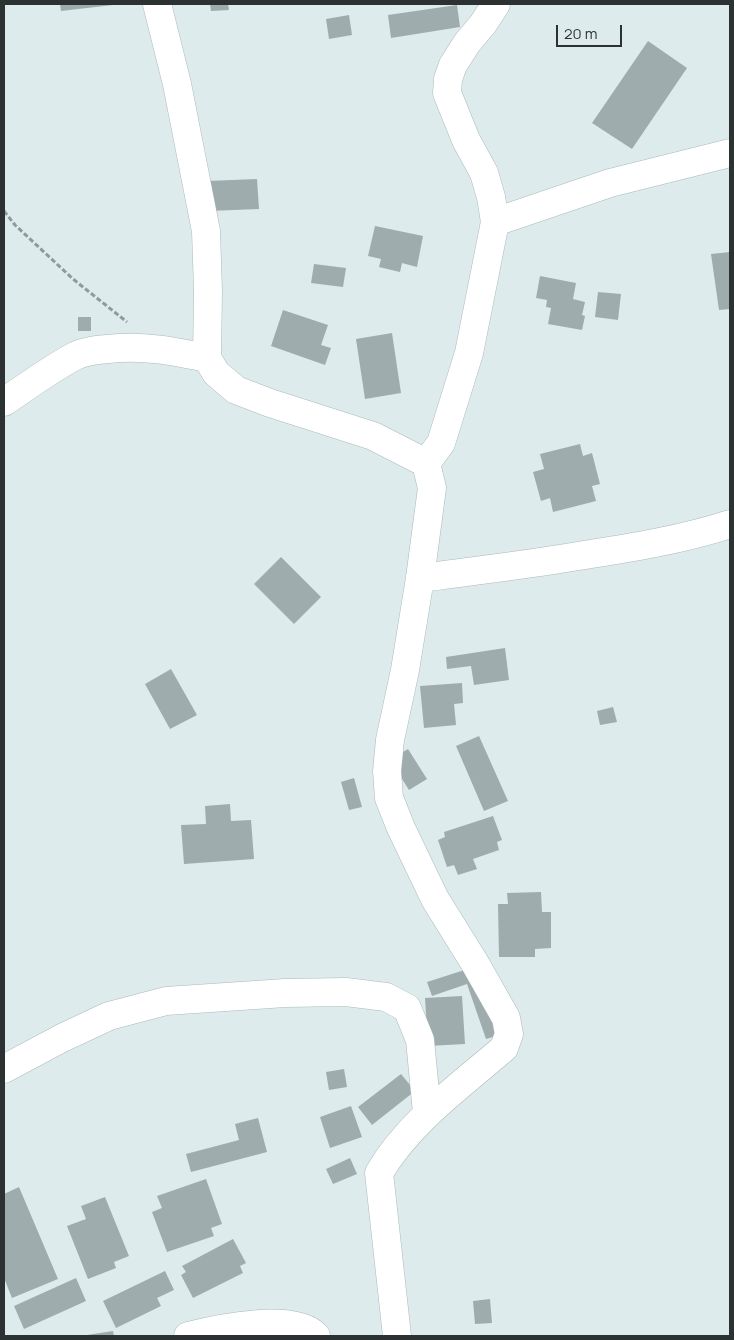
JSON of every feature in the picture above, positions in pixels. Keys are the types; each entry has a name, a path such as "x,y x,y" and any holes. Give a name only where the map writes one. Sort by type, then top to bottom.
{"street":[{"path":"157,4 177,84 206,232 208,291 207,358 216,373 236,390 270,403 374,436 426,462"},
{"path":"426,462 441,444 469,353 495,222 491,197 484,174 466,140 447,93 448,79 453,65 467,43 483,24 496,4"},
{"path":"495,222 610,183 730,153"},
{"path":"4,402 76,356 94,350 129,347 161,349 207,358"},
{"path":"397,1336 379,1173 388,1156 427,1113 504,1048 509,1034 506,1018 435,899 401,828 389,798 387,771 390,740 405,670 432,488 426,462"},
{"path":"420,578 506,568 613,551 699,534 730,524"},
{"path":"4,1069 62,1038 109,1016 166,1001 285,993 346,992 386,998 406,1008 420,1040 427,1113"},
{"path":"188,1336 246,1325 274,1324 298,1326 316,1336"}],"path":[{"path":"4,211 15,225 73,278 132,326"}],"building":[{"path":"60,4 113,4 113,5 61,11"},
{"path":"210,4 228,4 229,10 211,11"},
{"path":"457,5 460,27 391,38 388,15"},
{"path":"349,15 352,35 329,39 326,19"},
{"path":"648,41 687,68 632,149 592,123"},
{"path":"257,179 259,209 209,211 207,181"},
{"path":"375,226 423,236 417,267 402,263 400,272 379,267 381,259 368,256"},
{"path":"730,252 730,309 719,310 711,254"},
{"path":"314,264 346,268 343,287 311,283"},
{"path":"540,276 576,283 573,299 585,302 582,315 585,316 582,330 548,324 551,308 546,307 547,300 536,298"},
{"path":"598,292 621,294 618,320 595,317"},
{"path":"283,310 328,325 321,345 331,348 325,365 271,346"},
{"path":"78,317 91,317 91,331 78,331"},
{"path":"392,333 401,393 365,399 356,339"},
{"path":"580,444 583,456 592,453 600,484 592,486 596,501 553,512 550,498 541,501 533,472 544,469 540,454"},
{"path":"281,557 321,597 294,624 254,584"},
{"path":"505,648 509,680 474,685 471,666 447,669 446,657"},
{"path":"171,669 197,715 170,729 145,684"},
{"path":"462,683 463,703 454,704 456,725 424,728 420,686"},
{"path":"613,707 617,722 600,725 597,711"},
{"path":"479,736 508,801 484,811 456,746"},
{"path":"408,749 427,779 409,790 390,760"},
{"path":"354,778 362,807 349,810 341,782"},
{"path":"230,804 231,821 251,820 254,859 184,864 181,825 206,824 205,806"},
{"path":"493,816 502,840 497,842 499,850 473,859 477,869 458,875 454,865 447,867 438,840 445,837 444,832"},
{"path":"541,892 542,912 551,912 551,948 535,949 535,957 499,957 498,904 508,904 507,893"},
{"path":"480,965 503,1034 486,1039 467,984 432,996 427,982"},
{"path":"462,996 465,1044 428,1046 425,998"},
{"path":"344,1069 347,1087 329,1090 326,1072"},
{"path":"401,1074 415,1091 372,1125 358,1107"},
{"path":"351,1106 362,1137 330,1148 320,1117"},
{"path":"258,1118 267,1152 191,1172 186,1154 239,1140 235,1124"},
{"path":"350,1158 357,1174 333,1184 326,1169"},
{"path":"206,1179 222,1224 211,1228 214,1236 167,1252 152,1212 162,1208 157,1196"},
{"path":"19,1187 58,1279 12,1298 4,1278 4,1194"},
{"path":"105,1197 129,1256 114,1262 116,1268 88,1279 67,1226 86,1219 81,1206"},
{"path":"233,1239 246,1263 240,1266 243,1273 193,1298 181,1275 186,1272 182,1266"},
{"path":"165,1271 174,1290 157,1298 161,1306 116,1328 103,1301"},
{"path":"76,1278 86,1301 24,1329 14,1306"},
{"path":"490,1299 492,1323 475,1324 473,1301"},
{"path":"113,1331 114,1336 87,1336 87,1335"}]}
